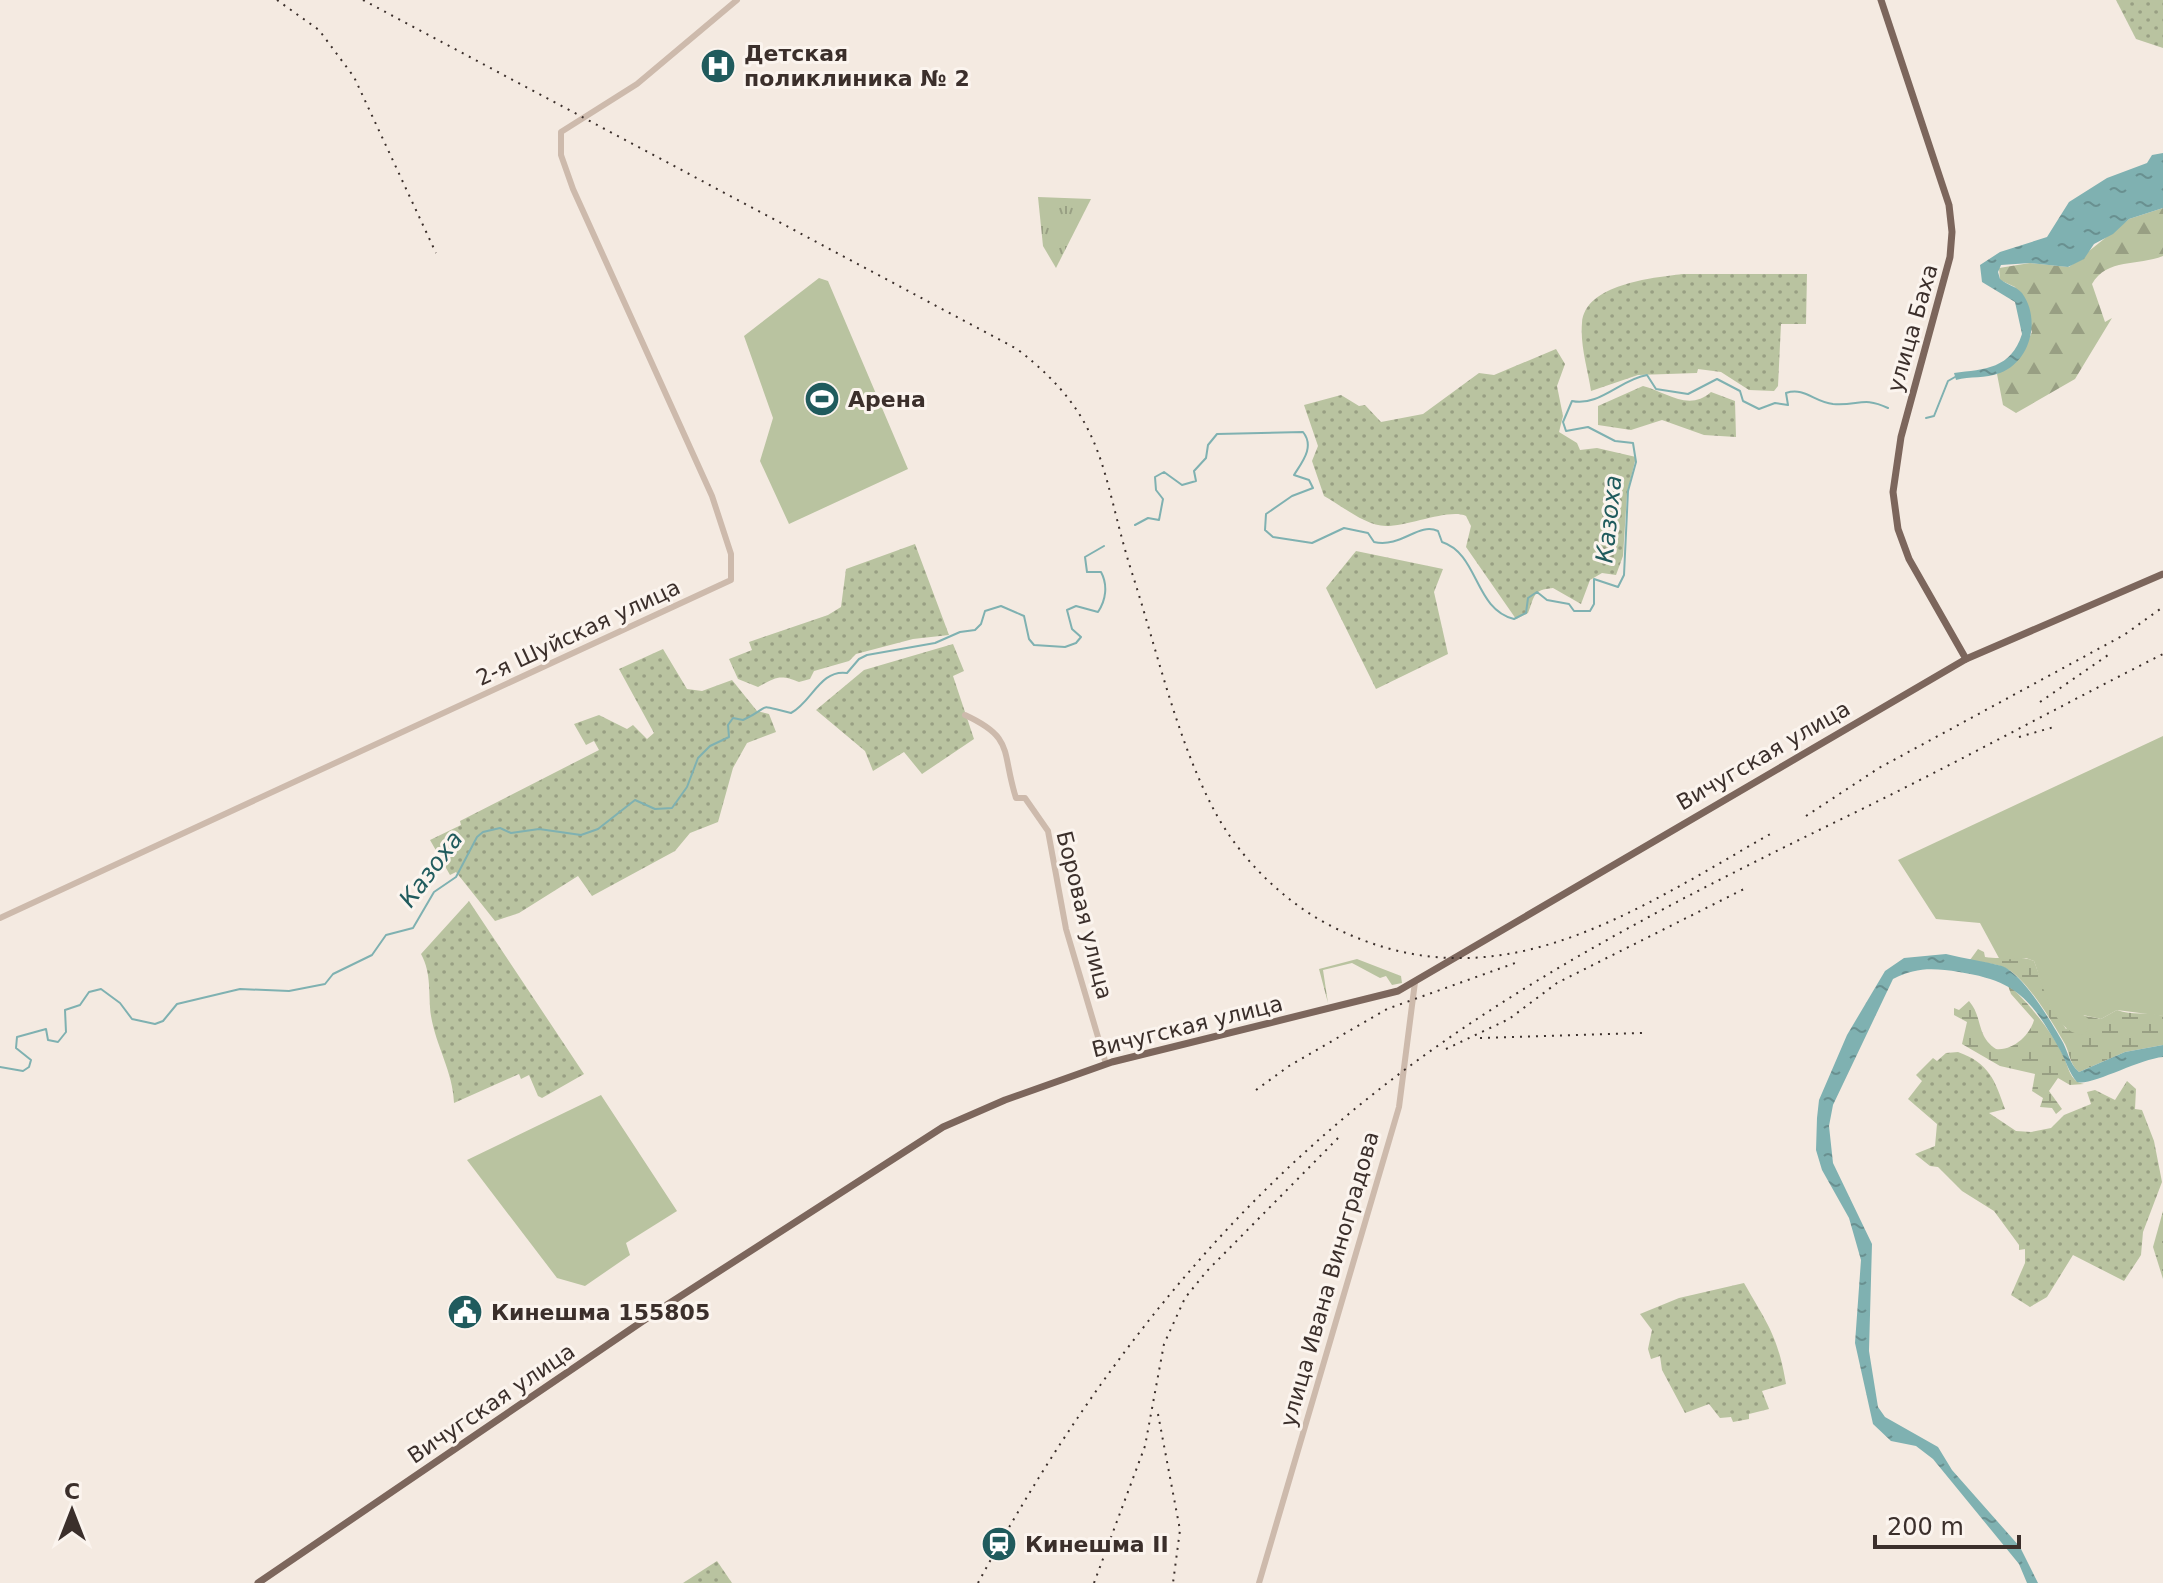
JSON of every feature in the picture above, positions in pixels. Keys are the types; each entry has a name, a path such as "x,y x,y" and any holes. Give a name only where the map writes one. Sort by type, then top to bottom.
{"main road":[{"name":"улица Баха","path":"1881,0 1949,205 1952,232 1950,257 1907,414 1893,492 1898,529 1922,584 1966,659"},
{"name":"Вичугская улица","path":"258,1583 645,1319 908,1148 952,1123 1005,1100 1106,1064 1372,999 1415,982 1707,808 1966,659 2163,574"}],"street":[{"name":"2-я Шуйская улица","path":"0,918 731,580 731,554 716,507 573,189 561,155 561,132 637,84 735,1"},
{"name":"Боровая улица","path":"965,715 997,732 1005,750 1016,798 1025,798 1048,831 1066,929 1106,1064"},
{"name":"улица Ивана Виноградова","path":"1259,1583 1399,1107 1415,982"}],"green space":[{"path":"2116,0 2163,0 2163,48 2136,39"},
{"path":"1038,197 1091,199 1056,268 1043,246"},
{"path":"2163,208 2163,256 2114,266 2092,284 2105,322 2112,318 2075,379 2016,413 2003,405 1997,374 2022,354 2032,332 2015,287 2000,280 1999,268 2030,263 2069,267 2129,219"},
{"path":"1682,274 1807,274 1806,324 1781,324 1778,386 1774,391 1749,390 1721,372 1698,369 1697,373 1638,375 1591,391 1582,340 1586,310 1595,299 1622,285"},
{"name":"Арена","path":"819,278 828,281 908,469 789,524 760,461 773,418 744,336"},
{"path":"1556,349 1565,364 1557,386 1563,416 1559,432 1577,443 1580,450 1597,448 1636,457 1627,494 1623,556 1616,575 1602,573 1590,580 1581,604 1553,588 1541,590 1535,595 1528,613 1516,619 1466,547 1471,526 1466,516 1450,514 1395,525 1378,525 1324,496 1312,461 1318,446 1304,405 1341,395 1359,406 1365,405 1381,422 1423,414 1479,373 1494,375"},
{"path":"1643,386 1677,399 1694,400 1711,392 1735,401 1736,437 1704,435 1662,420 1631,430 1598,425 1598,406"},
{"path":"915,544 949,635 913,639 856,654 849,661 814,671 810,679 799,682 778,678 758,687 738,679 729,659 752,650 749,642 828,615 841,607 846,569"},
{"path":"1356,551 1443,569 1434,592 1448,654 1376,689 1326,588"},
{"path":"953,644 964,671 953,676 974,739 922,774 904,752 873,771 865,751 816,710 864,670"},
{"path":"663,649 687,689 702,691 732,680 757,711 769,714 776,732 747,743 733,768 718,822 690,833 675,851 592,896 578,876 519,913 495,921 456,872 450,875 430,840 461,825 460,821 599,750 594,741 586,745 574,724 599,715 627,729 633,725 647,739 654,733 619,669"},
{"path":"2163,736 2163,1016 2117,1010 2101,1019 2083,1015 2090,1020 2085,1035 2074,1033 2057,1018 2034,961 2026,958 2000,960 1980,923 1936,919 1898,860"},
{"path":"469,901 584,1074 542,1098 538,1096 529,1075 521,1079 519,1074 454,1103 451,1081 433,1027 428,977 421,954"},
{"path":"1978,949 1984,952 1985,957 2034,961 2050,1004 2066,1029 2081,1015 2101,1019 2117,1010 2157,1015 2163,1016 2163,1045 2125,1052 2079,1072 2047,1015 2023,982 2007,969 1970,960"},
{"path":"1357,959 1401,976 1402,983 1392,985 1386,976 1380,978 1352,963 1323,970 1328,1003 1319,969"},
{"path":"2007,983 2045,1025 2072,1077 2084,1084 2070,1085 2058,1078 2049,1091 2062,1109 2056,1114 2052,1108 2040,1107 2043,1098 2032,1091 2035,1074 2000,1066 1962,1044 1967,1022 1954,1015 1954,1008 1959,1010 1969,1001 1985,1038 1996,1049 2014,1045 2029,1031 2034,1020 2011,994"},
{"path":"1958,1052 1984,1067 1998,1089 2005,1109 1989,1113 2016,1131 2051,1128 2064,1115 2091,1104 2087,1092 2095,1090 2115,1100 2127,1081 2136,1089 2135,1109 2142,1110 2154,1141 2162,1182 2143,1232 2141,1255 2124,1281 2073,1255 2047,1297 2030,1307 2011,1295 2025,1263 2025,1249 2019,1250 2019,1245 1994,1211 1962,1191 1938,1167 1930,1166 1915,1154 1935,1146 1937,1124 1908,1099 1922,1081 1916,1075 1933,1058 1937,1061 1946,1053"},
{"path":"601,1095 677,1211 626,1243 630,1255 585,1286 557,1278 467,1160"},
{"path":"2163,1211 2163,1279 2153,1247"},
{"path":"1744,1283 1775,1341 1786,1384 1762,1391 1769,1409 1749,1414 1749,1419 1733,1422 1731,1417 1720,1418 1709,1404 1685,1413 1662,1370 1660,1356 1651,1359 1648,1349 1652,1330 1640,1314 1679,1298"},
{"path":"717,1561 732,1583 683,1583"}],"water":[{"path":"2163,153 2163,208 2129,219 2113,234 2094,244 2084,259 2068,267 2030,263 2001,265 1998,272 2000,279 2020,291 2028,303 2032,327 2026,349 2011,367 2000,373 1956,380 1954,373 1986,368 2004,361 2017,346 2022,334 2015,302 1982,282 1980,265 2000,252 2047,237 2069,202 2107,178 2147,163 2152,155"},
{"path":"1946,954 2002,966 2019,978 2043,1010 2079,1072 2125,1052 2163,1045 2163,1057 2093,1080 2077,1082 2031,1005 2009,987 1979,976 1917,970 1893,979 1833,1105 1829,1126 1833,1163 1872,1244 1869,1351 1878,1407 1885,1417 1938,1447 1952,1470 2020,1547 2038,1583 2027,1583 2019,1564 1933,1459 1916,1446 1891,1441 1873,1424 1855,1343 1861,1260 1849,1218 1822,1170 1816,1150 1819,1100 1847,1035 1885,971 1904,958"}],"waterway":[{"name":"Казоха","path":"1135,525 1148,518 1159,520 1163,499 1156,490 1155,477 1164,472 1182,485 1196,481 1194,471 1206,458 1208,445 1217,434 1303,432 1308,449 1294,475 1309,480 1313,488 1292,496 1266,514 1265,530 1273,537 1312,543 1344,528 1368,533 1374,542 1384,543 1431,529 1438,531 1442,542 1454,548 1463,558 1483,593 1501,613 1514,619 1526,613 1528,598 1537,592 1547,600 1569,604 1574,611 1590,611 1594,604 1594,579 1618,587 1624,575 1628,491 1636,462 1633,443 1615,441 1588,427 1566,431 1563,422 1572,401 1591,400 1647,375 1656,389 1688,394 1717,379 1740,391 1743,401 1759,409 1775,403 1788,405 1786,393 1793,392 1833,404 1866,402 1888,408"},
{"name":"Казоха","path":"1926,418 1934,416 1948,381 1955,377"},
{"name":"Казоха","path":"0,1067 23,1071 29,1067 31,1060 16,1048 17,1037 46,1029 48,1040 58,1042 66,1032 65,1010 80,1005 89,992 101,989 120,1003 132,1019 155,1024 163,1021 177,1004 240,989 289,991 325,984 333,974 372,955 386,935 413,928 434,892 456,877 477,837 483,832 500,828 511,833 539,829 581,835 598,829 635,800 655,809 672,808 687,787 698,758 710,746 729,737 728,725 733,718 743,720 765,708 791,713 823,681 838,673 847,673 867,655 935,643 960,632 975,630 981,624 985,611 1001,606 1024,616 1029,639 1034,645 1065,647 1076,643 1081,637 1072,629 1067,610 1076,606 1098,612 1101,607 1105,582 1101,572 1087,572 1085,557 1104,546"}],"railway":[{"path":"277,0 319,30 354,77 436,253"},
{"path":"363,0 1017,349 1047,375 1069,400 1097,450 1179,725 1215,812 1238,847 1266,879 1317,918 1335,928 1395,950 1452,958 1508,954 1562,940 1616,919 1772,833"},
{"path":"1806,816 1879,768 2124,635 2163,607"},
{"path":"2040,702 2111,653"},
{"path":"978,1583 1052,1456 1093,1395 1183,1279 1283,1172 1398,1075 1524,989 1656,913 2163,654"},
{"path":"2019,737 2054,727"},
{"path":"1446,1049 1509,1019 1557,983 1746,888"},
{"path":"1256,1090 1289,1066 1387,1009 1518,962"},
{"path":"1480,1038 1642,1033"},
{"path":"1094,1583 1145,1446 1164,1344 1185,1298 1206,1272 1342,1134"},
{"path":"1158,1414 1180,1530 1173,1583"}],"place":[{"name":"Детская поликлиника № 2","path":"718,66"},
{"name":"Арена","path":"822,399"},
{"name":"Кинешма 155805","path":"465,1312"},
{"name":"Кинешма II","path":"999,1544"}]}
